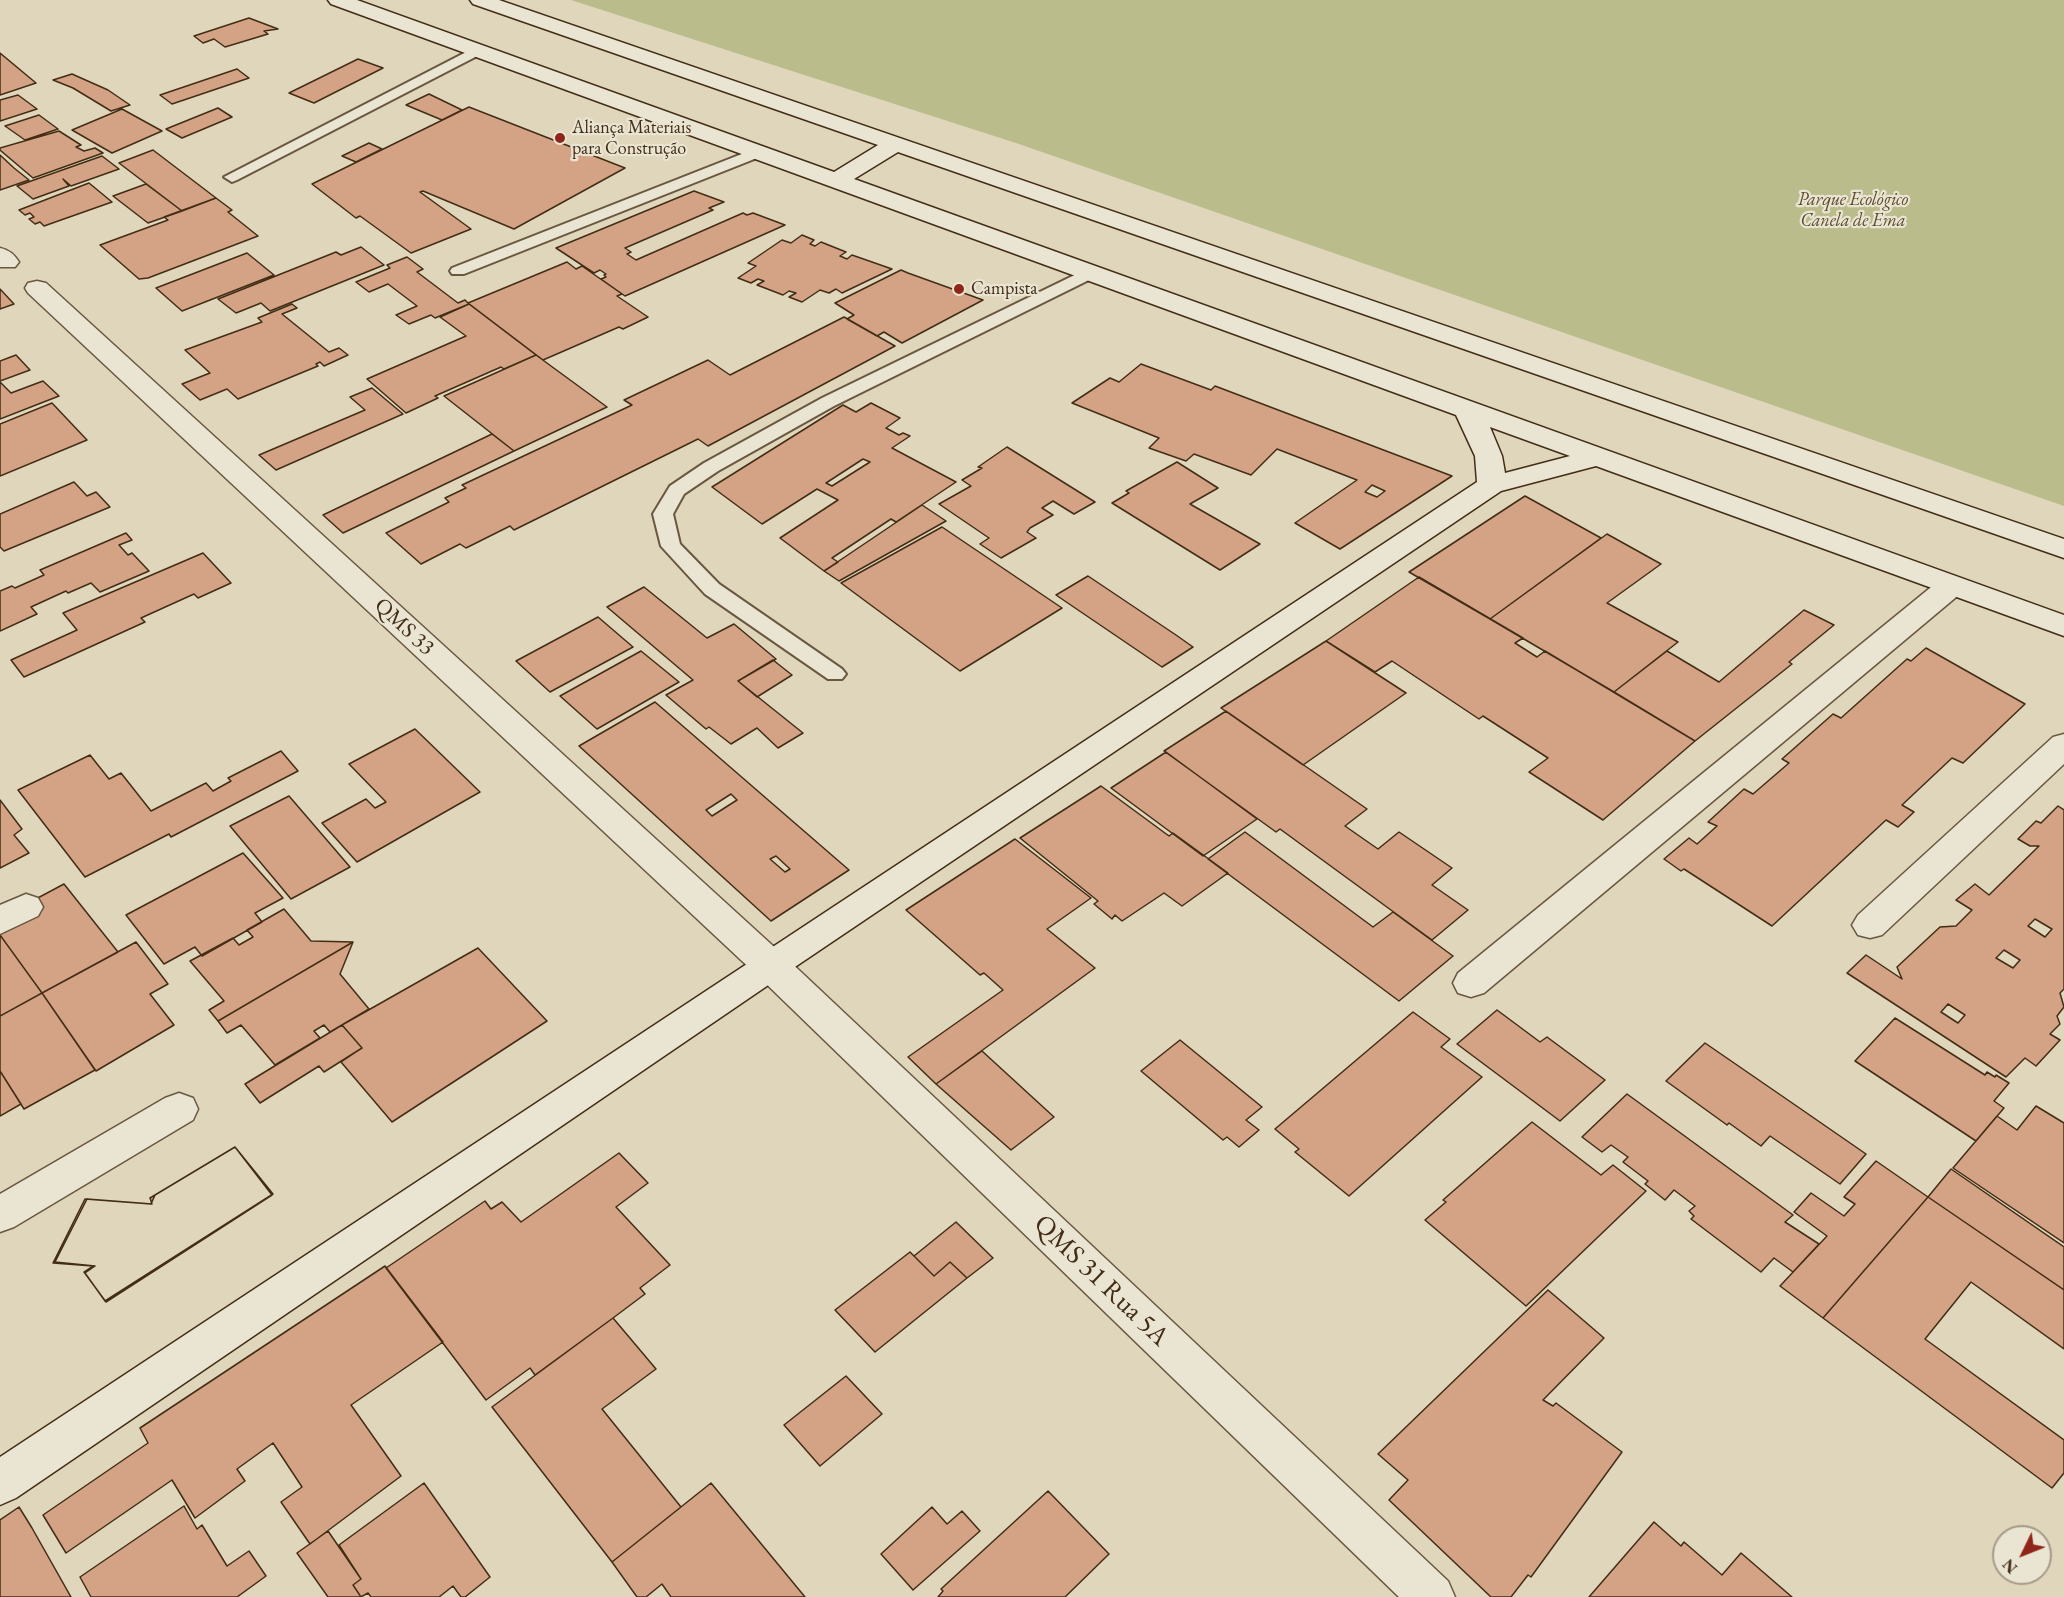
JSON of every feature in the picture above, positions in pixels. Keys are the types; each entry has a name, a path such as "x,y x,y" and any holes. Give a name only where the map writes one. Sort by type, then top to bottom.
{"street":[{"path":"338,0 1468,412 2064,626"},
{"path":"480,0 2064,549"},
{"path":"835,181 894,145"},
{"name":"QMS 33","path":"37,288 770,965"},
{"path":"1468,412 1488,451 1492,470 1491,485"},
{"path":"0,1483 770,965 1491,485 1596,458"},
{"path":"1472,983 1951,586"},
{"path":"1870,925 2064,745"},
{"name":"QMS 31 Rua 5A","path":"770,965 1432,1597"},
{"path":"0,1215 179,1109"}],"lane":[{"path":"232,177 476,51"},
{"path":"458,272 757,153"},
{"path":"835,674 712,589 671,546 663,514 677,490 711,466 828,402 1089,273"}],"green space":[{"name":"Parque Ecológico Canela de Ema","path":"571,0 2064,0 2064,506 1016,143"}],"building":[{"path":"249,18 278,29 264,31 268,34 225,47 214,39 203,43 194,36"},
{"path":"0,53 36,83 0,95"},
{"path":"358,59 383,68 314,103 289,93"},
{"path":"237,69 249,78 172,104 160,95"},
{"path":"72,74 108,90 130,105 111,111 73,88 53,80"},
{"path":"429,94 462,110 442,120 406,105"},
{"path":"18,95 37,109 0,121 0,100"},
{"path":"469,107 625,168 514,229 423,191 420,192 471,229 411,253 360,216 356,218 312,184"},
{"path":"218,108 232,117 182,138 166,129"},
{"path":"122,109 162,131 112,153 72,130"},
{"path":"39,115 58,129 25,140 5,126"},
{"path":"59,131 81,145 76,147 84,151 95,148 103,153 33,178 0,150 0,148"},
{"path":"369,143 382,149 356,162 342,156"},
{"path":"153,150 216,198 182,211 119,163"},
{"path":"0,155 14,168 29,180 0,190"},
{"path":"102,156 119,169 71,186 63,179 69,186 33,199 17,186"},
{"path":"89,183 112,202 44,226 40,222 35,224 29,219 34,217 30,213 25,215 19,210"},
{"path":"146,184 182,211 148,223 113,196"},
{"path":"694,191 724,202 709,208 713,210 625,248 631,252 627,254 636,260 743,213 747,215 753,213 785,225 625,296 601,279 606,277 604,275 606,274 600,270 594,273 556,248"},
{"path":"216,198 232,210 228,212 258,236 148,278 139,279 100,245 168,220 164,217"},
{"path":"802,235 814,240 810,244 815,246 821,242 846,252 840,256 847,259 852,255 892,269 842,293 836,289 829,293 820,290 802,302 789,297 796,293 789,291 783,295 757,285 764,281 758,279 751,283 738,278 756,266 748,263 782,240 791,243"},
{"path":"361,247 384,265 270,311 261,303 236,313 218,299 336,252 341,255"},
{"path":"247,253 274,275 182,311 156,288"},
{"path":"407,257 423,269 417,272 458,303 465,300 469,304 435,318 431,315 409,324 396,315 417,306 388,284 369,292 356,282 390,268 387,265"},
{"path":"567,262 576,269 582,266 622,294 617,296 648,317 543,360 468,303"},
{"path":"901,270 983,300 902,343 884,332 877,336 847,319 854,315 835,303"},
{"path":"0,289 14,304 0,309"},
{"path":"292,304 297,308 282,314 329,352 339,348 348,355 324,366 320,362 316,364 318,366 238,399 227,389 200,400 182,384 210,373 185,350 262,322 258,318"},
{"path":"469,304 536,355 504,369 501,367 435,396 438,398 406,413 367,379 466,336 440,317"},
{"path":"844,317 895,346 708,446 698,439 514,530 510,526 466,548 460,544 421,564 386,533 449,502 445,498 466,488 462,485 632,405 624,400 708,360 730,375"},
{"path":"16,355 30,370 0,381 0,361"},
{"path":"536,355 607,407 514,451 444,396"},
{"path":"1141,364 1211,390 1215,386 1452,476 1340,549 1295,523 1357,480 1277,449 1251,475 1194,454 1186,461 1149,448 1159,438 1072,403 1110,378 1119,382","holes":["1372,485 1385,491 1377,497 1365,492"]},
{"path":"43,381 59,396 0,419 0,382 11,393"},
{"path":"372,388 403,414 276,470 259,455 365,410 350,397"},
{"path":"52,403 87,440 0,476 0,424"},
{"path":"871,403 900,418 886,428 899,435 903,433 910,436 892,448 956,482 896,522 891,519 832,558 838,562 824,571 780,538 838,500 817,489 762,524 712,487 843,405 856,412","holes":["863,459 870,462 832,486 826,483"]},
{"path":"492,434 514,451 343,533 323,515"},
{"path":"1007,447 1095,502 1074,514 1053,501 1042,508 1053,515 1027,532 1036,538 1001,558 980,544 989,538 939,504 971,486 962,480 982,468 978,467"},
{"path":"1177,462 1218,488 1190,504 1260,544 1220,570 1112,503 1129,493 1126,491"},
{"path":"74,482 87,496 96,492 110,507 4,551 0,547 0,514"},
{"path":"1525,496 1601,538 1490,619 1409,572"},
{"path":"922,505 946,521 839,581 824,571"},
{"path":"942,527 1062,608 960,671 841,583"},
{"path":"126,533 132,540 119,545 128,555 132,553 149,571 100,592 91,583 68,593 66,591 31,607 37,614 0,631 0,591 12,586 15,588 44,575 40,570"},
{"path":"1607,534 1661,564 1607,603 1678,642 1614,692 1490,619"},
{"path":"203,553 231,583 198,598 194,594 141,618 145,622 24,677 11,660 77,630 63,613"},
{"path":"1088,576 1193,647 1162,667 1056,595"},
{"path":"1419,577 1523,638 1515,643 1537,657 1545,651 1695,741 1603,820 1529,772 1548,758 1483,716 1479,719 1392,661 1375,672 1326,641"},
{"path":"644,587 707,638 734,624 776,659 738,681 803,733 778,748 757,728 731,744 709,727 706,729 666,695 693,680 607,607"},
{"path":"1804,610 1834,625 1789,662 1792,664 1695,741 1614,692 1667,651 1719,682"},
{"path":"598,617 633,647 550,692 516,661"},
{"path":"1326,641 1406,693 1303,765 1221,708"},
{"path":"1926,648 2025,704 1963,763 1952,758 1902,805 1914,812 1898,827 1886,820 1772,926 1684,869 1681,871 1664,859 1689,838 1697,844 1717,826 1708,822 1744,789 1753,794 1789,763 1782,759 1833,714 1841,718 1907,659 1911,661"},
{"path":"641,651 679,682 597,729 560,696"},
{"path":"773,660 792,675 757,697 738,681"},
{"path":"655,702 849,870 771,921 579,746","holes":["731,794 737,800 712,816 706,810","776,856 790,869 785,872 770,859"]},
{"path":"1226,711 1367,809 1345,826 1378,849 1399,832 1452,868 1432,885 1468,910 1432,940 1280,829 1276,832 1164,751"},
{"path":"415,729 480,792 357,862 322,823 366,799 375,808 386,802 349,764"},
{"path":"281,751 298,771 171,837 169,834 85,877 18,790 90,755 109,779 121,773 151,811 206,783 213,791 231,781 228,778"},
{"path":"1166,752 1257,819 1203,856 1111,788"},
{"path":"1101,786 1169,836 1173,833 1228,873 1182,906 1164,893 1122,921 1115,915 1112,919 1094,904 1098,901 1020,838"},
{"path":"289,796 350,867 291,899 230,826"},
{"path":"0,800 22,829 14,835 29,853 0,868"},
{"path":"2058,806 2064,810 2064,989 2060,993 2064,1007 2057,1016 2060,1024 2050,1034 2060,1040 2036,1066 2025,1058 2006,1077 1847,973 1866,955 1902,979 1897,967 1940,927 1956,926 1972,910 1956,900 1975,884 1989,895 2039,846 2030,846 2018,839 2036,821 2041,823","holes":["2035,919 2052,929 2045,937 2028,926","2004,950 2020,960 2013,968 1996,958","1948,1004 1965,1015 1958,1023 1941,1012"]},
{"path":"1245,832 1373,927 1393,912 1453,956 1399,1001 1208,859"},
{"path":"1015,839 1091,898 1047,929 1095,968 936,1084 908,1057 1003,990 984,973 980,975 906,910"},
{"path":"243,853 283,898 255,913 262,922 202,956 195,947 164,964 126,915"},
{"path":"64,884 118,952 42,993 0,935 0,918"},
{"path":"284,909 311,941 353,942 218,1021 209,1010 224,1001 190,961 233,938 239,945 253,937 247,930"},
{"path":"0,935 42,993 0,1016"},
{"path":"136,942 168,984 150,994 174,1025 96,1071 42,993"},
{"path":"353,942 340,974 369,1009 330,1032 324,1025 314,1031 320,1038 275,1065 241,1025 227,1033 218,1021"},
{"path":"478,948 547,1021 392,1122 341,1062 362,1048 342,1025"},
{"path":"42,993 95,1070 24,1109 0,1071 0,1016"},
{"path":"1497,1010 1540,1042 1547,1037 1605,1080 1560,1121 1457,1044"},
{"path":"1413,1012 1450,1039 1441,1047 1482,1077 1349,1196 1295,1152 1299,1149 1275,1129"},
{"path":"1895,1018 1985,1075 1987,1072 1995,1077 1996,1075 2009,1083 1994,1101 2004,1108 1976,1141 1855,1061"},
{"path":"342,1025 362,1048 324,1072 319,1066 260,1103 245,1084"},
{"path":"1180,1040 1262,1107 1246,1120 1259,1130 1239,1147 1227,1137 1223,1140 1141,1071"},
{"path":"1705,1043 1866,1154 1840,1184 1770,1136 1761,1146 1729,1123 1727,1125 1666,1081"},
{"path":"982,1051 1054,1117 1011,1150 936,1084"},
{"path":"0,1071 21,1104 0,1116"},
{"path":"1627,1094 1793,1215 1785,1222 1819,1244 1793,1272 1774,1258 1761,1272 1691,1219 1694,1216 1689,1211 1695,1206 1674,1190 1665,1200 1645,1184 1648,1181 1623,1162 1628,1157 1611,1145 1602,1152 1582,1137"},
{"path":"2036,1106 2064,1123 2064,1243 1953,1168 1997,1116 2017,1130"},
{"path":"1532,1122 1601,1175 1613,1165 1646,1191 1526,1306 1425,1220 1446,1202 1443,1200"},
{"path":"235,1147 272,1195 106,1302 84,1272 93,1266 53,1263 85,1199 151,1204 155,1195"},
{"path":"235,1147 273,1194 105,1301 85,1273 95,1266 55,1262 87,1199 152,1204 150,1198"},
{"path":"619,1153 648,1183 616,1207 670,1265 640,1288 645,1294 613,1318 535,1375 530,1368 486,1400 386,1268 485,1201 491,1209 502,1202 521,1222"},
{"path":"1876,1161 1928,1197 1823,1318 1780,1286 1827,1236 1794,1212 1811,1193 1844,1216 1855,1204 1844,1197"},
{"path":"1951,1169 2064,1247 2064,1290 1928,1197"},
{"path":"1928,1197 2064,1290 2064,1349 1971,1282 1925,1339 2064,1440 2064,1473 2052,1488 1823,1318"},
{"path":"956,1222 993,1258 967,1278 950,1262 934,1276 914,1256"},
{"path":"910,1252 934,1276 950,1262 967,1278 875,1352 835,1310"},
{"path":"385,1266 443,1342 351,1405 401,1476 310,1544 281,1502 302,1487 273,1443 237,1469 245,1481 195,1518 172,1480 66,1553 43,1515 148,1443 140,1428"},
{"path":"1548,1290 1604,1338 1543,1400 1553,1406 1556,1403 1622,1452 1531,1577 1528,1575 1511,1597 1491,1597 1389,1500 1408,1480 1378,1454"},
{"path":"613,1318 656,1369 602,1409 681,1507 612,1562 492,1407"},
{"path":"846,1376 882,1414 820,1466 784,1425"},
{"path":"424,1483 490,1577 465,1597 461,1597 453,1586 439,1597 371,1597 368,1593 361,1597 353,1585 361,1579 339,1545"},
{"path":"711,1483 805,1597 671,1597 662,1584 646,1597 637,1597 612,1562"},
{"path":"1048,1491 1109,1554 1065,1597 938,1597 943,1591 941,1589"},
{"path":"184,1506 197,1529 202,1525 227,1566 249,1551 266,1576 237,1597 91,1597 80,1577"},
{"path":"19,1507 71,1597 0,1597 0,1520"},
{"path":"932,1507 947,1524 962,1511 980,1531 913,1590 881,1554"},
{"path":"1654,1522 1681,1546 1684,1542 1722,1575 1741,1553 1792,1597 1589,1597"},
{"path":"328,1531 361,1579 353,1585 361,1597 328,1597 297,1553"}],"place":[{"name":"Aliança Materiais para Construção","path":"560,138"},
{"name":"Campista","path":"959,289"}]}
